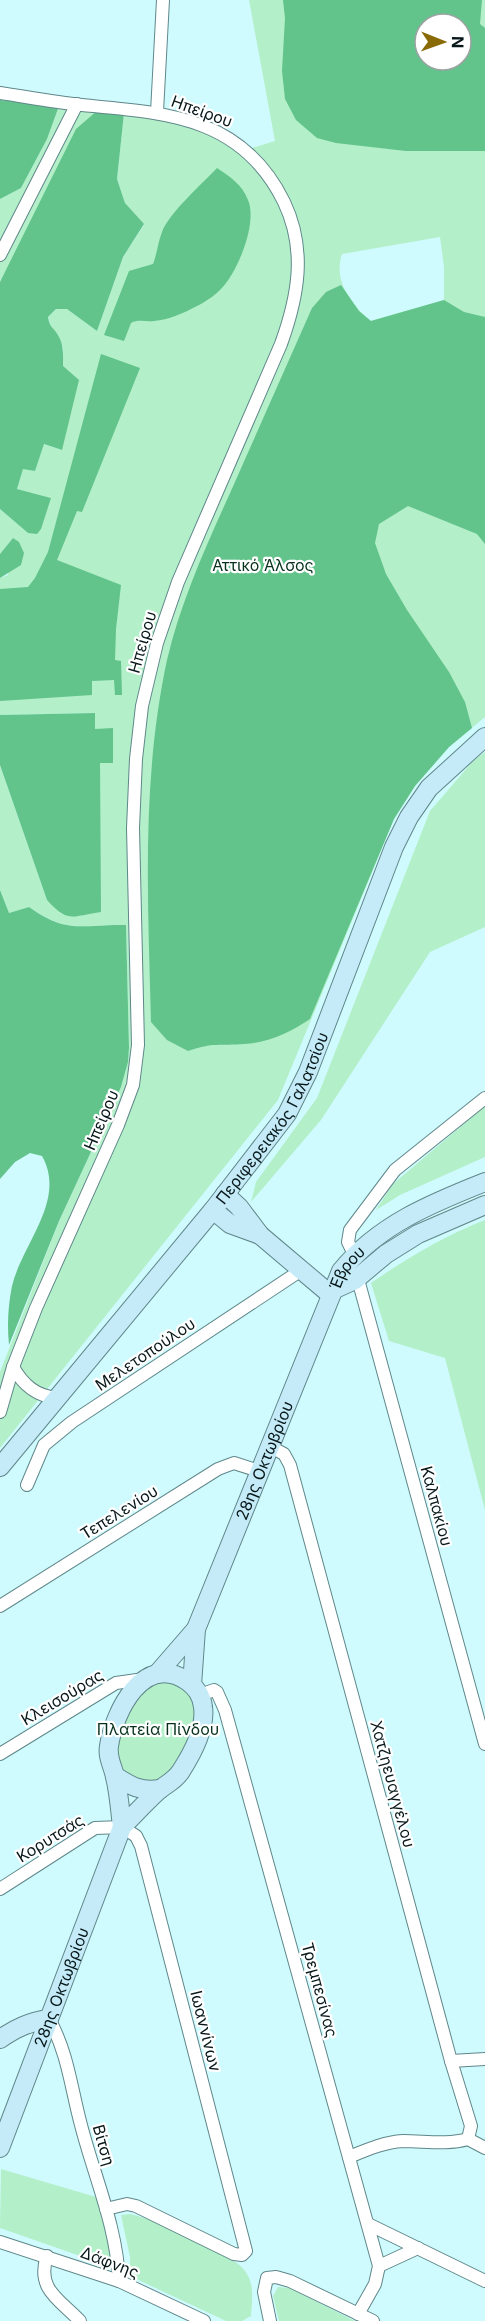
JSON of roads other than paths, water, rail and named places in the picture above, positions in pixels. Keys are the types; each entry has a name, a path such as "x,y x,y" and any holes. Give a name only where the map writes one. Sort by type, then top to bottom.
{"main road":[{"name":"Περιφερειακός Γαλατσίου","path":"0,1467 213,1210 287,1114 308,1072 394,846 409,817 429,788 485,737"},
{"name":"Έβρου","path":"328,1289 354,1254 406,1216 485,1182"},
{"path":"225,1194 260,1234 328,1289"},
{"name":"Έβρου","path":"328,1289 355,1280 386,1254 418,1234 485,1205"},
{"path":"213,1210 230,1224 260,1234"},
{"name":"28ης Οκτωβρίου","path":"122,1827 109,1749 118,1713 135,1687 151,1677 196,1629 269,1446 328,1289"},
{"name":"28ης Οκτωβρίου","path":"0,2148 122,1827 160,1789 172,1783 195,1746 203,1721 204,1708 196,1690 196,1629"},
{"path":"151,1677 178,1676 196,1690"},
{"path":"115,1776 134,1789 147,1791 160,1789"},
{"path":"0,2039 19,2026 49,2019"}],"street":[{"path":"157,112 163,0"},
{"name":"Ηπείρου","path":"0,93 157,112 200,124 233,140 247,151 268,175 283,201 294,230 297,246 297,291 282,344 178,582 158,644 142,706 134,782 134,921 138,1045 136,1071 127,1105 56,1260 13,1368 0,1412"},
{"path":"0,255 77,104"},
{"path":"354,1254 348,1242 350,1230 395,1170 485,1098"},
{"name":"Μελετοπούλου","path":"27,1485 44,1445 72,1422 303,1269"},
{"name":"Καλπακίου","path":"355,1280 359,1283 485,1744"},
{"path":"13,1368 19,1378 35,1392 57,1398"},
{"name":"Χατζηευαγγέλου","path":"269,1446 284,1454 290,1465 451,2061 471,2126 468,2139"},
{"name":"Τεπελενίου","path":"0,1606 218,1469 234,1463 259,1471"},
{"name":"Κλεισούρας","path":"0,1754 116,1683 151,1677"},
{"name":"Τρεμπεσίνας","path":"196,1690 217,1692 225,1710 379,2266"},
{"name":"Κορυτσάς","path":"0,1889 95,1828 122,1827"},
{"name":"Ιωαννίνων","path":"106,2209 127,2204 136,2206 234,2254 242,2255 246,2252 141,1846 136,1836 122,1827"},
{"name":"Βίτση","path":"49,2019 61,2041 81,2125 106,2209 117,2256 119,2281"},
{"path":"451,2061 485,2059"},
{"path":"349,2157 400,2141 455,2143 468,2139 485,2148"},
{"path":"368,2224 485,2281"},
{"name":"Δάφνης","path":"0,2242 119,2281 204,2321"},
{"path":"358,2314 375,2284 379,2266 418,2248"},
{"path":"47,2256 43,2269 44,2284 80,2321"},
{"path":"270,2321 264,2292 267,2278 276,2277 290,2281 373,2321"}],"park label":[{"name":"Αττικό Άλσος","path":"263,565"},
{"name":"Πλατεία Πίνδου","path":"158,1729"}]}
